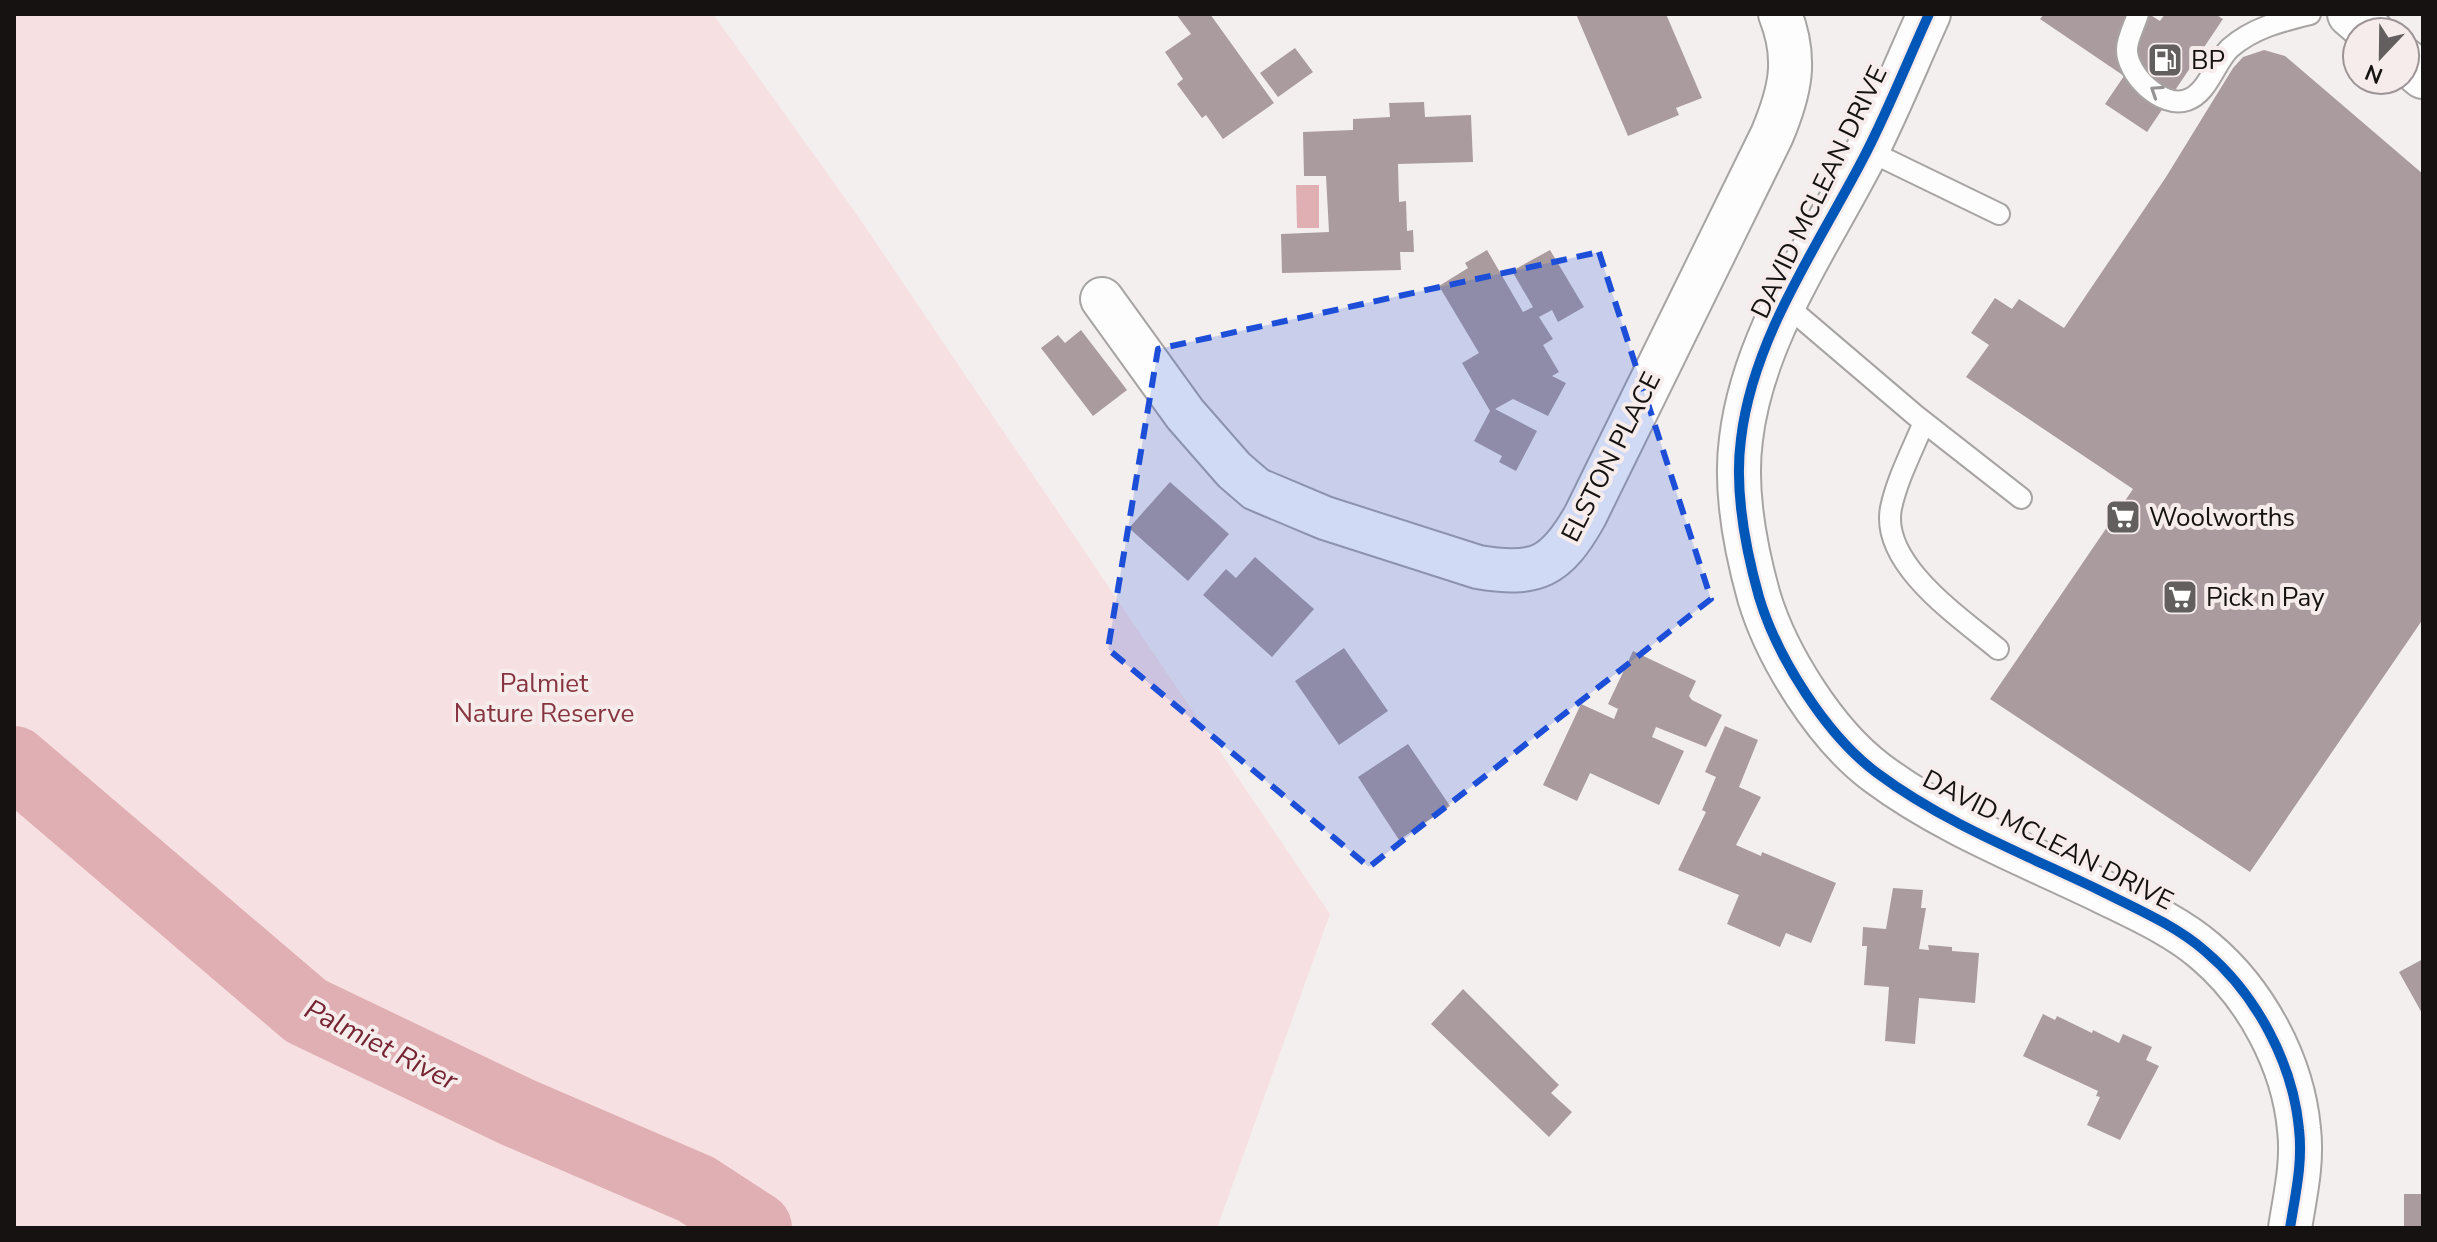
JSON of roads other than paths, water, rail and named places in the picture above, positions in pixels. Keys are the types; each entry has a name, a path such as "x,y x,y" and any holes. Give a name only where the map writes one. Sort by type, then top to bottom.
{"street":[{"name":"ELSTON PLACE","path":"1102,299 1185,414 1234,470 1266,495 1478,567 1505,571 1547,565 1570,541 1585,516 1772,135 1791,87 1793,70 1780,14"},
{"name":"DAVID MCLEAN DRIVE","path":"1929,14 1867,150 1786,305 1764,356 1741,440 1741,497 1747,555 1764,613 1785,660 1839,735 1874,771 1985,837 2147,914 2204,950 2238,984 2270,1033 2293,1089 2300,1131 2299,1172 2290,1228"}],"lane":[{"path":"2138,14 2126,50 2135,76 2171,100 2187,100 2200,90 2229,48 2269,24 2310,14"},
{"path":"1867,150 1999,214"},
{"path":"1786,305 1924,422 2021,498"},
{"path":"1924,422 1891,506 1894,540 1915,576 1998,649"}],"waterway":[{"name":"Palmiet River","path":"14,762 306,1011 517,1112 696,1189 756,1228"}],"place":[{"name":"BP","path":"2165,60"},
{"name":"Woolworths","path":"2123,517"},
{"name":"Pick n Pay","path":"2180,597"}],"park label":[{"name":"Palmiet Nature Reserve","path":"544,698"}]}
